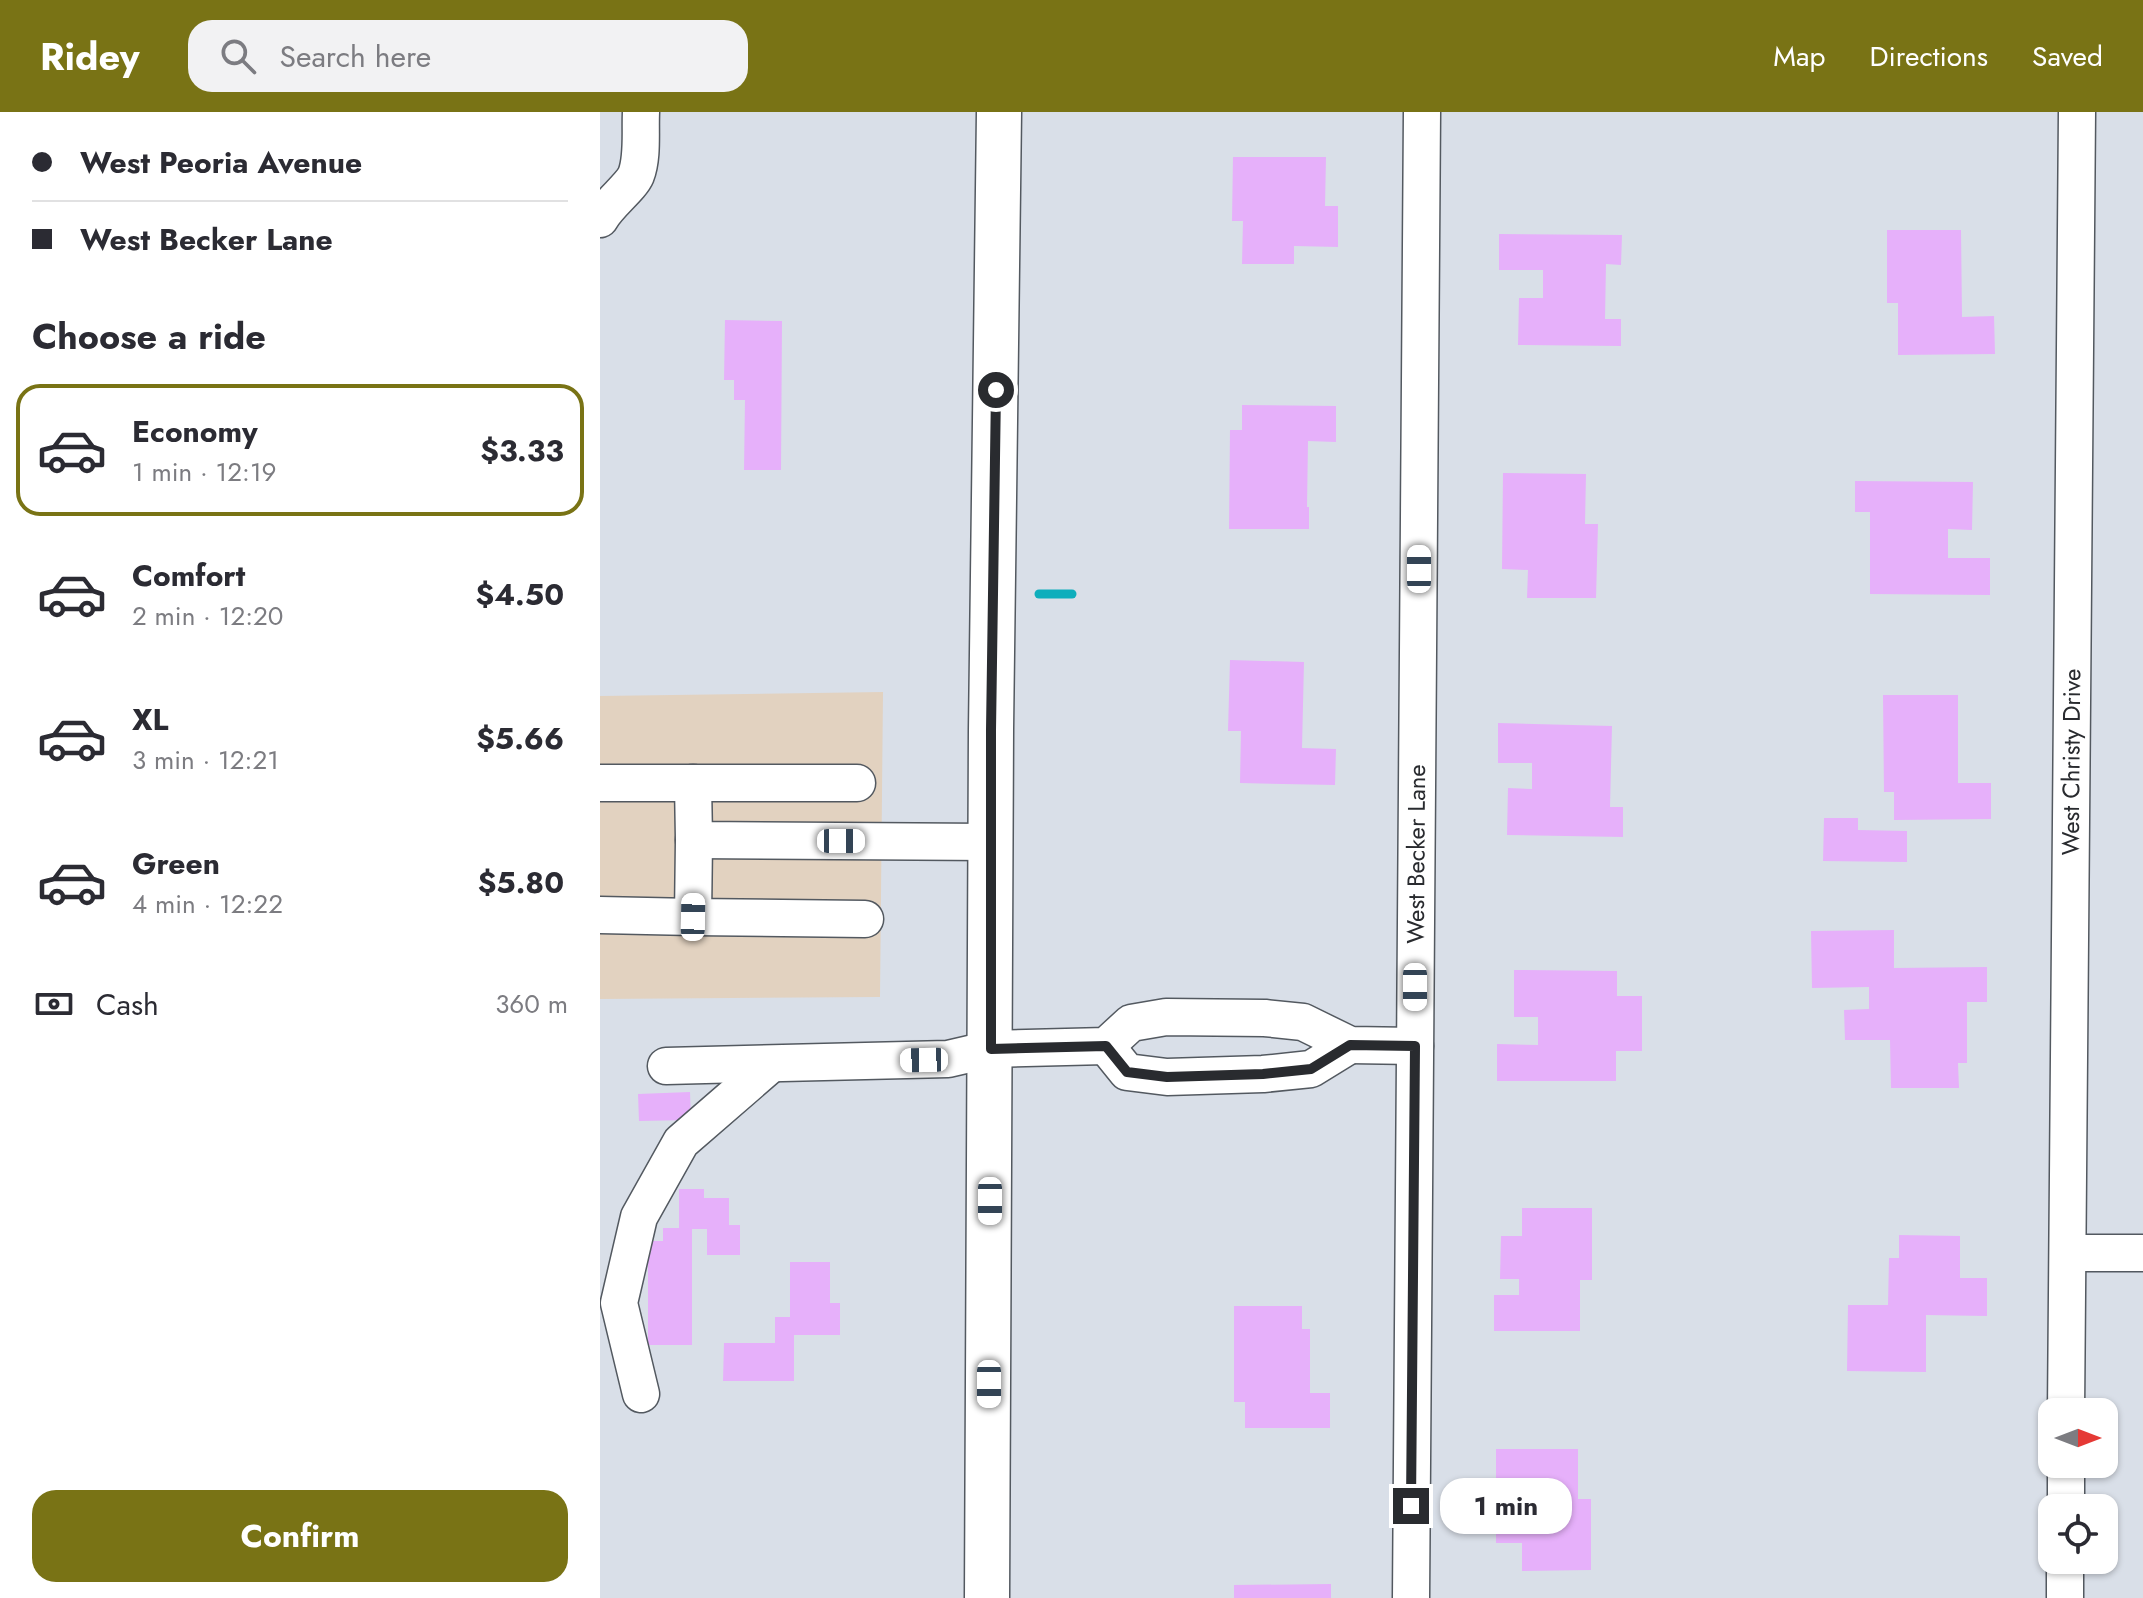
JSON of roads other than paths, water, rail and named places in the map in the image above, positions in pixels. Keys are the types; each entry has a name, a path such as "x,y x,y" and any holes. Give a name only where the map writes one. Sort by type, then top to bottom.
{"main road":[{"path":"987,1598 999,112"}],"street":[{"path":"600,219 636,177 641,112"},
{"name":"West Becker Lane","path":"1411,1598 1422,112"},
{"name":"West Christy Drive","path":"2066,1398 2077,112"},
{"path":"600,783 857,783"},
{"path":"693,783 693,917"},
{"path":"694,840 991,842"},
{"path":"600,915 865,919"},
{"path":"666,1066 948,1059 991,1049 1106,1046 1131,1023 1166,1017 1265,1018 1303,1022 1350,1045 1415,1046"},
{"path":"1203,1076 1204,1017"},
{"path":"1106,1046 1127,1072 1167,1077 1311,1069 1350,1045"},
{"path":"641,1394 619,1303 639,1217 681,1142 771,1064"},
{"path":"2068,1253 2143,1253"},
{"path":"2065,1574 2065,1598"}],"waterway":[{"path":"1039,594 1072,594"}]}
